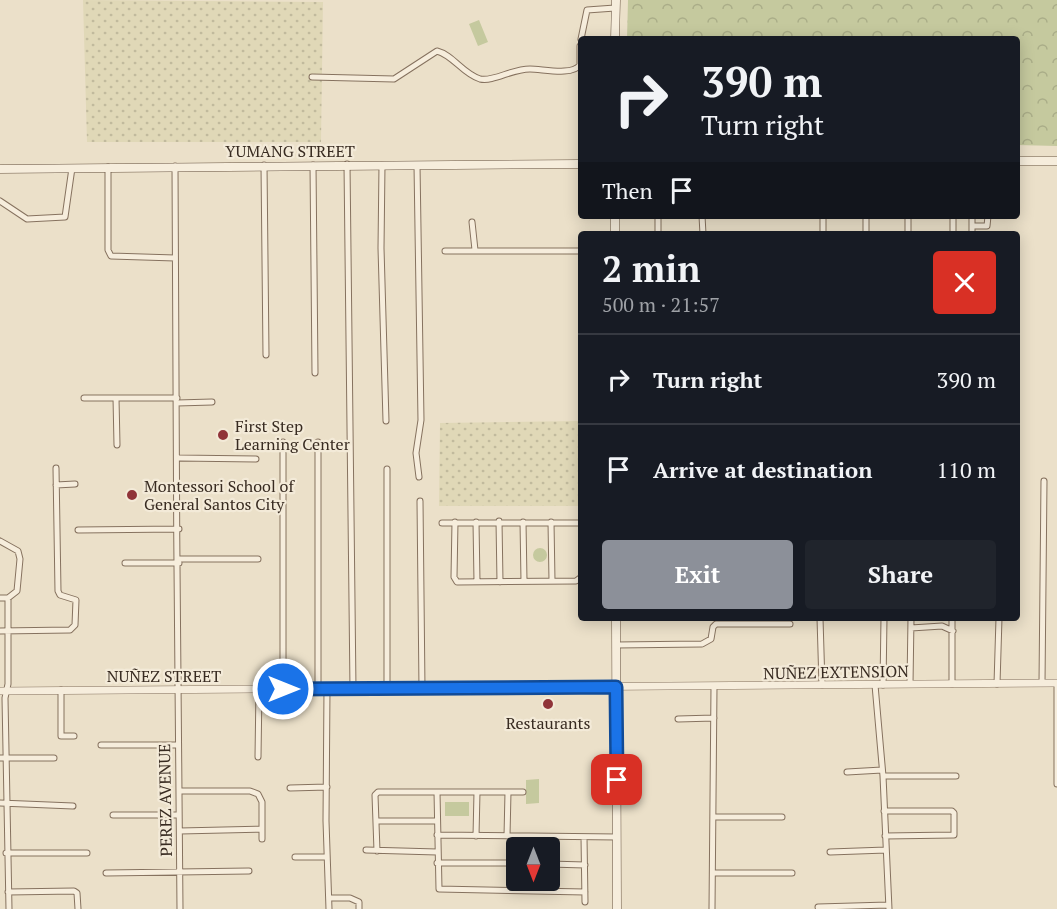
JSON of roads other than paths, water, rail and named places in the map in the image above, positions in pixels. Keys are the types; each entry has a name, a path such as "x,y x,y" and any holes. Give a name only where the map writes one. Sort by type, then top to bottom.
{"main road":[{"path":"615,4 615,36"},
{"path":"1020,161 1057,161"},
{"name":"YUMANG STREET","path":"0,169 313,164 578,164"},
{"path":"616,621 617,909"}],"street":[{"path":"582,36 587,10 615,4"},
{"path":"312,77 394,79 437,51 460,68 484,79 496,78 518,69 571,71 578,66"},
{"path":"313,164 315,373"},
{"path":"347,164 353,689"},
{"path":"264,165 266,355"},
{"path":"382,165 381,248 387,421"},
{"path":"417,165 421,420 416,453 419,477"},
{"name":"PEREZ AVENUE","path":"175,166 179,561 176,690 180,909"},
{"path":"0,201 27,219 65,217 72,167"},
{"path":"108,167 108,250 111,256 176,258"},
{"path":"972,219 972,231"},
{"path":"972,226 987,226 988,219"},
{"path":"472,222 475,250"},
{"path":"445,251 578,251"},
{"path":"84,398 212,402"},
{"path":"116,398 117,445"},
{"path":"283,442 283,689"},
{"path":"318,442 318,689"},
{"path":"178,458 256,459"},
{"path":"0,631 70,630 75,625 76,600 60,595 58,591 56,468"},
{"path":"387,469 387,689"},
{"path":"1042,683 1044,482"},
{"path":"56,485 75,484"},
{"path":"420,501 422,689"},
{"path":"499,521 500,582"},
{"path":"442,523 499,521 578,523"},
{"path":"455,522 454,578 460,583 578,578"},
{"path":"476,522 477,582"},
{"path":"523,522 524,581"},
{"path":"551,522 552,581"},
{"path":"78,530 178,529"},
{"path":"0,541 18,550 20,555 18,589 8,598 0,598"},
{"path":"125,563 258,559"},
{"path":"0,907 9,908 3,803 3,692 8,598"},
{"path":"820,621 822,686"},
{"path":"818,907 888,907 879,685 884,621"},
{"path":"910,684 911,621"},
{"path":"952,621 952,684"},
{"path":"997,684 999,621"},
{"path":"616,645 702,644 711,639 713,627 716,624 790,624"},
{"path":"911,628 942,626 953,631"},
{"path":"1057,683 1057,784"},
{"name":"NUÑEZ EXTENSION","path":"616,687 1057,683"},
{"name":"NUÑEZ STREET","path":"3,692 616,687"},
{"path":"712,909 714,687"},
{"path":"258,757 259,689"},
{"path":"327,689 329,909"},
{"path":"61,690 61,736 74,736"},
{"path":"678,719 714,718"},
{"path":"101,745 178,745"},
{"path":"3,758 54,758"},
{"path":"847,772 956,776"},
{"path":"290,788 327,787"},
{"path":"179,791 254,792 260,797 262,839"},
{"path":"377,851 375,795 378,792 523,792"},
{"path":"437,792 438,887 441,890 585,892"},
{"path":"476,836 477,792"},
{"path":"507,836 508,792"},
{"path":"3,803 73,806"},
{"path":"884,811 952,811 954,813 954,835 885,836"},
{"path":"113,815 179,815"},
{"path":"713,817 782,817"},
{"path":"377,821 437,821"},
{"path":"180,831 262,829"},
{"path":"437,835 617,837"},
{"path":"584,837 585,902"},
{"path":"4,850 87,853"},
{"path":"366,850 437,852"},
{"path":"830,852 886,850"},
{"path":"295,857 327,857"},
{"path":"438,863 506,863"},
{"path":"560,864 585,865"},
{"path":"106,873 249,871"},
{"path":"713,873 792,873"},
{"path":"0,885 8,885"},
{"path":"8,892 74,891 77,893 78,909"},
{"path":"329,898 354,899 359,902 359,909"}],"place":[{"name":"First Step Learning Center","path":"223,435"},
{"name":"Montessori School of General Santos City","path":"132,495"},
{"name":"Restaurants","path":"548,704"}]}
